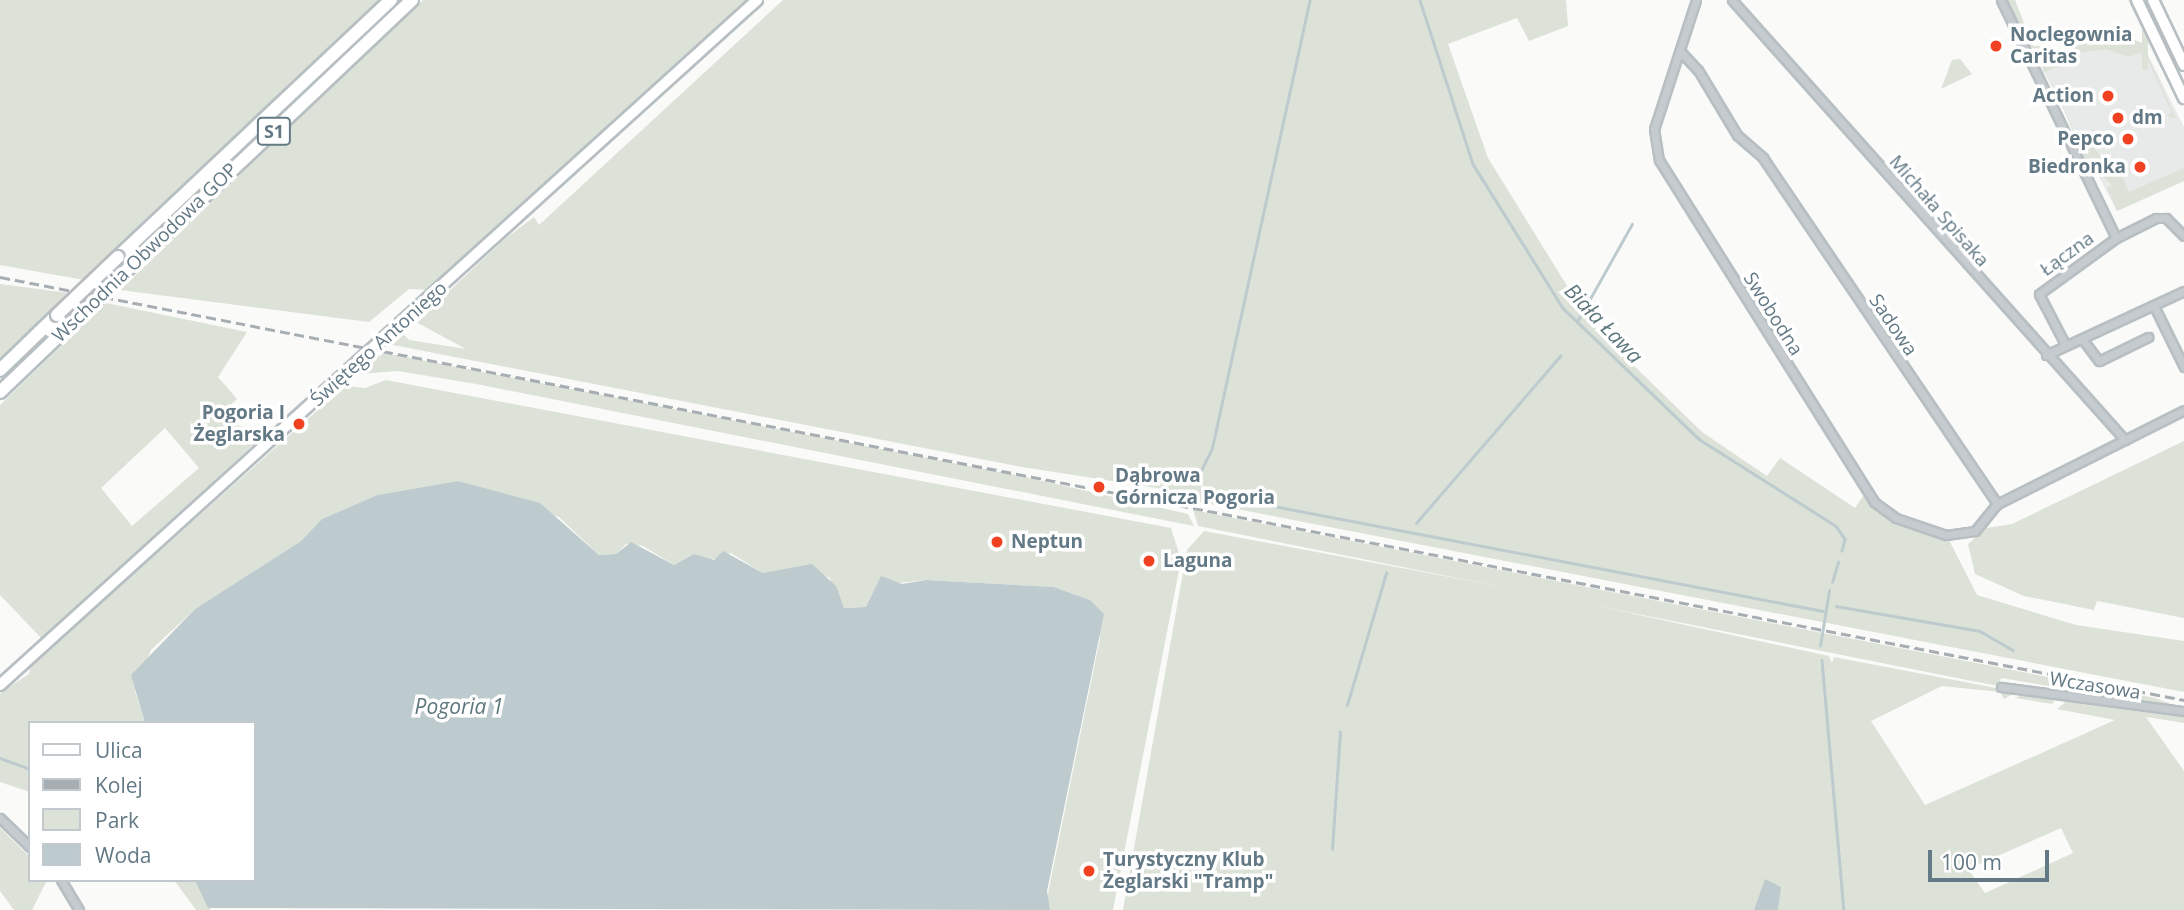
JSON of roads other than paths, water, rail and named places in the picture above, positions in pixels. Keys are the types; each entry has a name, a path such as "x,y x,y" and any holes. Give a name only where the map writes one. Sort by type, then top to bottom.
{"highway":[{"name":"Wschodnia Obwodowa GOP","path":"0,370 391,0"},
{"name":"Wschodnia Obwodowa GOP","path":"0,391 412,0"}],"street":[{"name":"Świętego Antoniego","path":"0,685 757,0"},
{"name":"Swobodna","path":"1696,0 1654,129 1654,150 1870,496 1891,516 1947,536 1975,531 1997,504"},
{"name":"Michała Spisaka","path":"1732,0 2046,355 2125,440"},
{"name":"Łączna","path":"2001,0 2116,238 2039,293 2065,344"},
{"path":"2137,0 2184,98"},
{"path":"2153,0 2184,65"},
{"name":"Sadowa","path":"1680,51 1698,70 1737,135 1763,158 1997,504"},
{"path":"2116,238 2162,217 2184,236"},
{"path":"2046,355 2065,344 2084,340 2183,294"},
{"path":"2154,306 2184,367"},
{"path":"2084,340 2098,361 2148,337"},
{"path":"1997,504 2184,410"},
{"name":"Wczasowa","path":"2001,687 2184,711"},
{"path":"0,818 28,845"},
{"path":"62,882 79,910"}],"water":[{"name":"Pogoria 1","path":"458,481 540,503 599,555 616,554 631,542 674,565 694,554 714,560 723,551 763,573 812,564 836,586 844,608 866,607 881,576 902,584 926,580 1054,587 1090,600 1104,614 1047,891 1050,910 208,908 196,882 256,882 256,721 144,721 131,675 195,609 301,541 322,519 377,495"},
{"path":"1765,879 1781,887 1778,910 1754,910"}],"waterway":[{"path":"1195,483 1212,448 1310,0"},
{"name":"Biała Ława","path":"1420,0 1473,164 1563,308 1699,439 1836,526 1845,539 1842,551"},
{"path":"1577,322 1632,224"},
{"path":"1416,523 1560,356"},
{"path":"1263,504 1823,611"},
{"name":"Biała Ława","path":"1832,582 1838,562"},
{"path":"1347,705 1386,573"},
{"name":"Biała Ława","path":"1820,646 1829,591"},
{"path":"1836,606 1980,631 2013,650"},
{"name":"Biała Ława","path":"1822,660 1844,910"},
{"path":"1332,849 1340,732"},
{"path":"0,758 28,768"}],"railway":[{"path":"0,277 2184,700"}],"place":[{"name":"Noclegownia Caritas","path":"1996,46"},
{"name":"Action","path":"2108,96"},
{"name":"dm","path":"2118,118"},
{"name":"Pepco","path":"2128,139"},
{"name":"Biedronka","path":"2140,167"},
{"name":"Pogoria I Żeglarska","path":"299,424"},
{"name":"Dąbrowa Górnicza Pogoria","path":"1099,487"},
{"name":"Neptun","path":"997,542"},
{"name":"Laguna","path":"1149,561"},
{"name":"Turystyczny Klub Żeglarski \"Tramp\"","path":"1089,871"}]}
